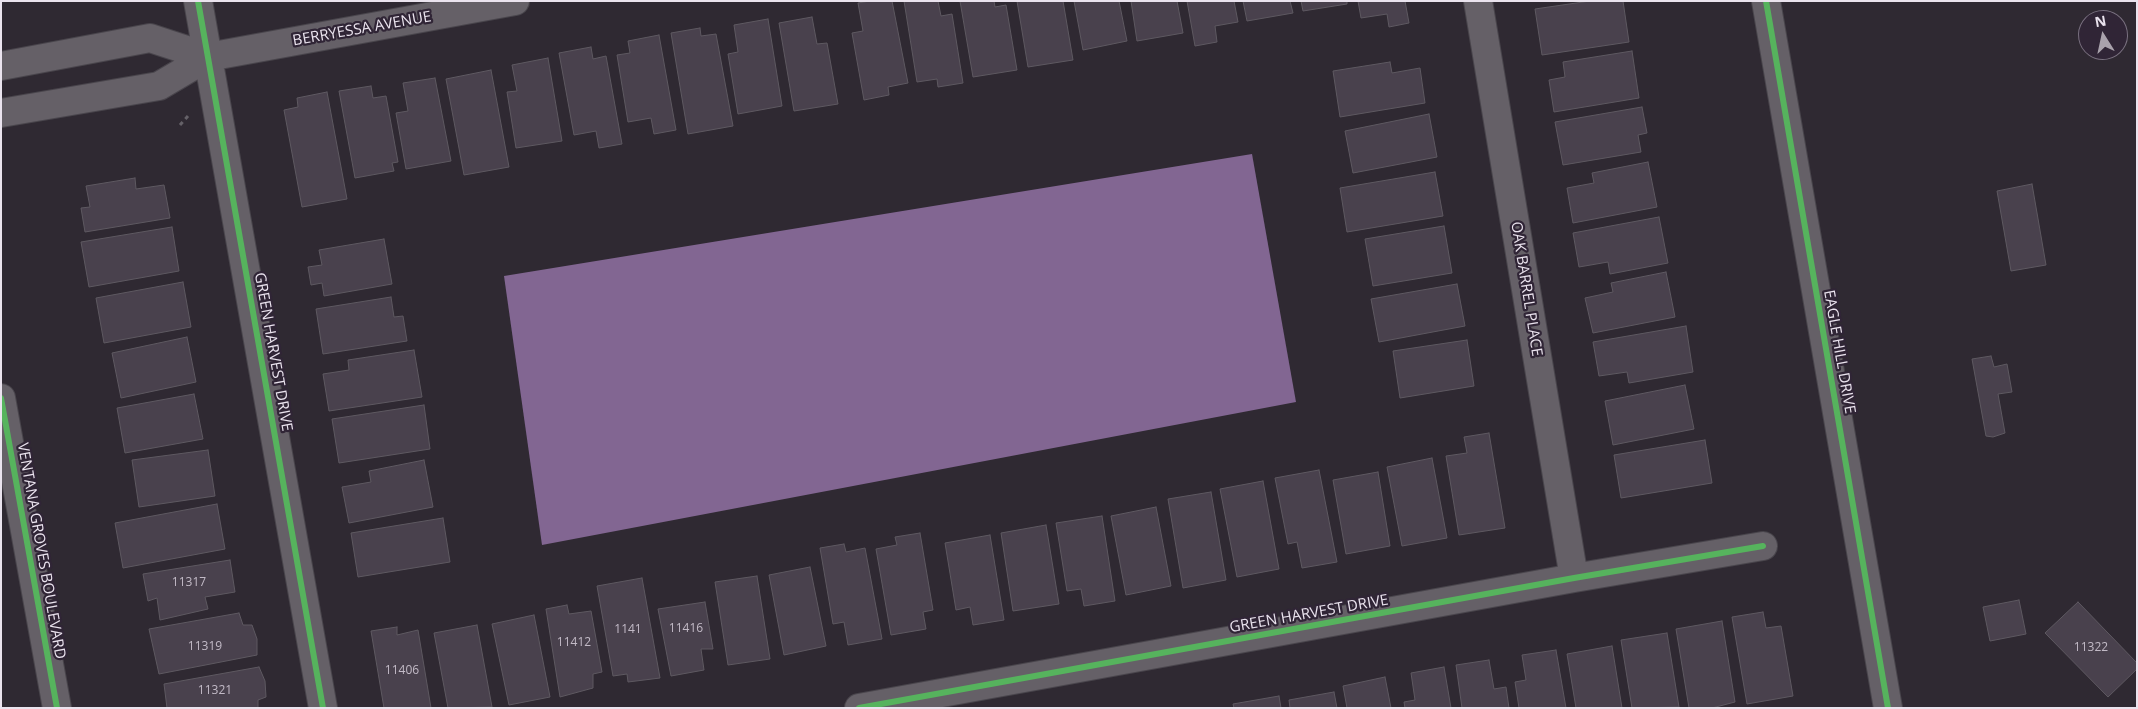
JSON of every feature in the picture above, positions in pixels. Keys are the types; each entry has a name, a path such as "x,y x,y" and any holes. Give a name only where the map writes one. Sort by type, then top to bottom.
{"street":[{"name":"GREEN HARVEST DRIVE","path":"198,1 323,708"},
{"name":"BERRYESSA AVENUE","path":"1,113 160,86 208,57 515,1"},
{"name":"OAK BARREL PLACE","path":"1478,1 1574,578"},
{"name":"EAGLE HILL DRIVE","path":"1766,1 1888,708"},
{"name":"BERRYESSA AVENUE","path":"1,66 150,38 208,57"},
{"name":"VENTANA GROVES BOULEVARD","path":"1,398 57,708"},
{"name":"GREEN HARVEST DRIVE","path":"859,708 1574,578 1763,546"}],"shaded area":[{"path":"1252,154 1296,402 542,545 504,276"}],"building":[{"path":"892,1 908,83 888,87 889,95 864,100 852,33 863,31 858,3"},
{"path":"904,1 938,1 941,16 952,14 963,83 938,87 937,79 917,82"},
{"path":"960,1 994,1 995,7 1006,5 1017,70 973,77"},
{"path":"1017,1 1063,1 1073,60 1028,67"},
{"path":"1074,1 1119,1 1127,41 1083,50"},
{"path":"1131,1 1177,1 1183,33 1137,41"},
{"path":"1187,1 1234,1 1238,22 1215,26 1217,42 1195,46"},
{"path":"1243,1 1290,1 1293,13 1247,21"},
{"path":"1301,1 1347,1 1347,4 1303,11"},
{"path":"1358,1 1405,1 1409,23 1389,27 1387,14 1361,18"},
{"path":"1590,1 1623,1 1629,42 1542,55 1535,9"},
{"path":"812,17 817,44 827,43 838,104 794,111 779,23"},
{"path":"768,19 782,106 738,114 728,54 738,52 734,25"},
{"path":"700,28 701,36 716,34 733,126 688,134 671,33"},
{"path":"659,35 676,130 654,134 651,118 628,122 617,55 630,53 628,41"},
{"path":"591,47 593,59 606,56 622,144 599,148 596,131 574,135 559,53"},
{"path":"1632,51 1639,98 1554,112 1549,80 1565,77 1563,62"},
{"path":"548,58 562,141 516,148 507,92 517,91 512,65"},
{"path":"1390,62 1392,73 1420,68 1425,103 1340,117 1333,71"},
{"path":"491,70 509,167 464,175 446,79"},
{"path":"435,78 451,161 406,169 396,113 408,111 403,83"},
{"path":"371,86 373,98 386,96 398,162 392,163 394,171 355,178 339,91"},
{"path":"327,92 347,199 302,207 284,110 298,107 297,98"},
{"path":"1642,107 1647,133 1638,135 1641,152 1563,165 1555,122"},
{"path":"1429,114 1437,157 1353,173 1345,131"},
{"path":"1648,162 1657,207 1573,223 1567,188 1594,183 1592,173"},
{"path":"1435,172 1443,216 1347,232 1340,188"},
{"path":"135,178 136,189 164,185 170,218 85,232 81,208 90,207 86,186"},
{"path":"2032,184 2046,265 2011,271 1997,191"},
{"path":"1659,217 1668,263 1610,274 1608,262 1579,267 1573,233"},
{"path":"1444,226 1452,273 1373,286 1365,239"},
{"path":"172,227 179,271 89,287 81,242"},
{"path":"384,239 392,284 324,296 322,283 311,285 308,267 322,265 319,250"},
{"path":"1666,272 1675,317 1593,333 1585,298 1613,292 1611,283"},
{"path":"183,282 191,327 104,343 96,298"},
{"path":"1457,284 1465,326 1379,342 1371,299"},
{"path":"391,297 394,317 403,316 407,341 323,354 316,309"},
{"path":"1686,326 1693,372 1629,383 1627,372 1599,376 1593,342"},
{"path":"187,337 196,382 121,398 112,353"},
{"path":"1467,340 1474,386 1400,398 1393,351"},
{"path":"414,350 422,397 329,411 323,374 349,370 348,360"},
{"path":"1991,356 1994,367 2007,364 2012,392 1998,394 2005,433 1993,437 1986,436 1972,359"},
{"path":"1685,385 1694,429 1613,445 1605,401"},
{"path":"194,394 203,439 125,453 117,408"},
{"path":"424,405 430,449 339,463 332,419"},
{"path":"1489,433 1505,528 1459,535 1446,456 1467,453 1464,437"},
{"path":"1705,440 1712,483 1621,498 1614,455"},
{"path":"208,450 215,496 139,507 132,460"},
{"path":"1432,458 1447,538 1402,546 1387,467"},
{"path":"424,460 433,507 349,523 342,487 371,482 369,471"},
{"path":"1319,470 1337,562 1302,568 1297,542 1288,544 1275,478"},
{"path":"1378,472 1390,546 1346,554 1333,480"},
{"path":"1263,481 1279,569 1237,577 1220,489"},
{"path":"1211,492 1226,580 1183,588 1168,499"},
{"path":"217,504 225,549 123,568 115,523"},
{"path":"1156,507 1171,586 1126,595 1111,516"},
{"path":"1102,516 1115,601 1084,606 1081,589 1067,591 1056,523"},
{"path":"443,518 450,562 358,577 351,533"},
{"path":"1046,525 1059,604 1013,611 1001,533"},
{"path":"920,533 933,610 923,612 926,629 891,635 876,549 897,545 895,537"},
{"path":"990,535 1004,620 973,625 970,607 956,610 945,543"},
{"path":"844,544 846,552 865,548 882,639 848,645 844,622 833,624 820,548"},
{"path":"230,560 235,592 205,597 208,609 160,620 157,598 148,601 143,574"},
{"path":"810,567 826,646 784,655 769,575"},
{"path":"757,576 770,659 728,665 715,582"},
{"path":"642,578 660,678 628,682 627,674 613,676 597,586"},
{"path":"2019,600 2026,634 1990,641 1983,607"},
{"path":"705,602 713,649 701,649 704,670 671,676 658,609"},
{"path":"2078,602 2137,663 2137,669 2108,697 2045,633"},
{"path":"567,605 569,614 591,611 602,672 593,674 593,688 560,697 546,609"},
{"path":"1763,612 1766,628 1781,626 1793,696 1747,704 1732,617"},
{"path":"239,613 243,625 252,625 257,639 257,655 159,674 149,629"},
{"path":"534,615 550,697 509,705 492,624"},
{"path":"1722,621 1735,702 1712,708 1689,708 1676,629"},
{"path":"477,625 492,707 448,708 434,633"},
{"path":"397,627 397,635 418,630 431,708 384,708 371,631"},
{"path":"1667,633 1679,707 1632,708 1621,640"},
{"path":"1612,646 1622,708 1576,708 1567,654"},
{"path":"1556,650 1566,708 1519,708 1515,682 1526,680 1522,655"},
{"path":"1489,660 1494,689 1506,687 1509,708 1462,708 1456,665"},
{"path":"259,667 265,681 266,697 258,700 258,708 167,708 164,684"},
{"path":"1444,667 1451,708 1405,708 1404,702 1415,700 1411,673"},
{"path":"1385,677 1391,708 1347,708 1343,686"},
{"path":"1334,692 1337,708 1290,708 1289,700"},
{"path":"1279,696 1281,708 1234,708 1233,704"}],"cycle path":[{"path":"198,1 323,708"},
{"path":"1766,1 1888,708"},
{"path":"1,398 57,708"},
{"path":"859,708 1574,578 1763,546"}]}
